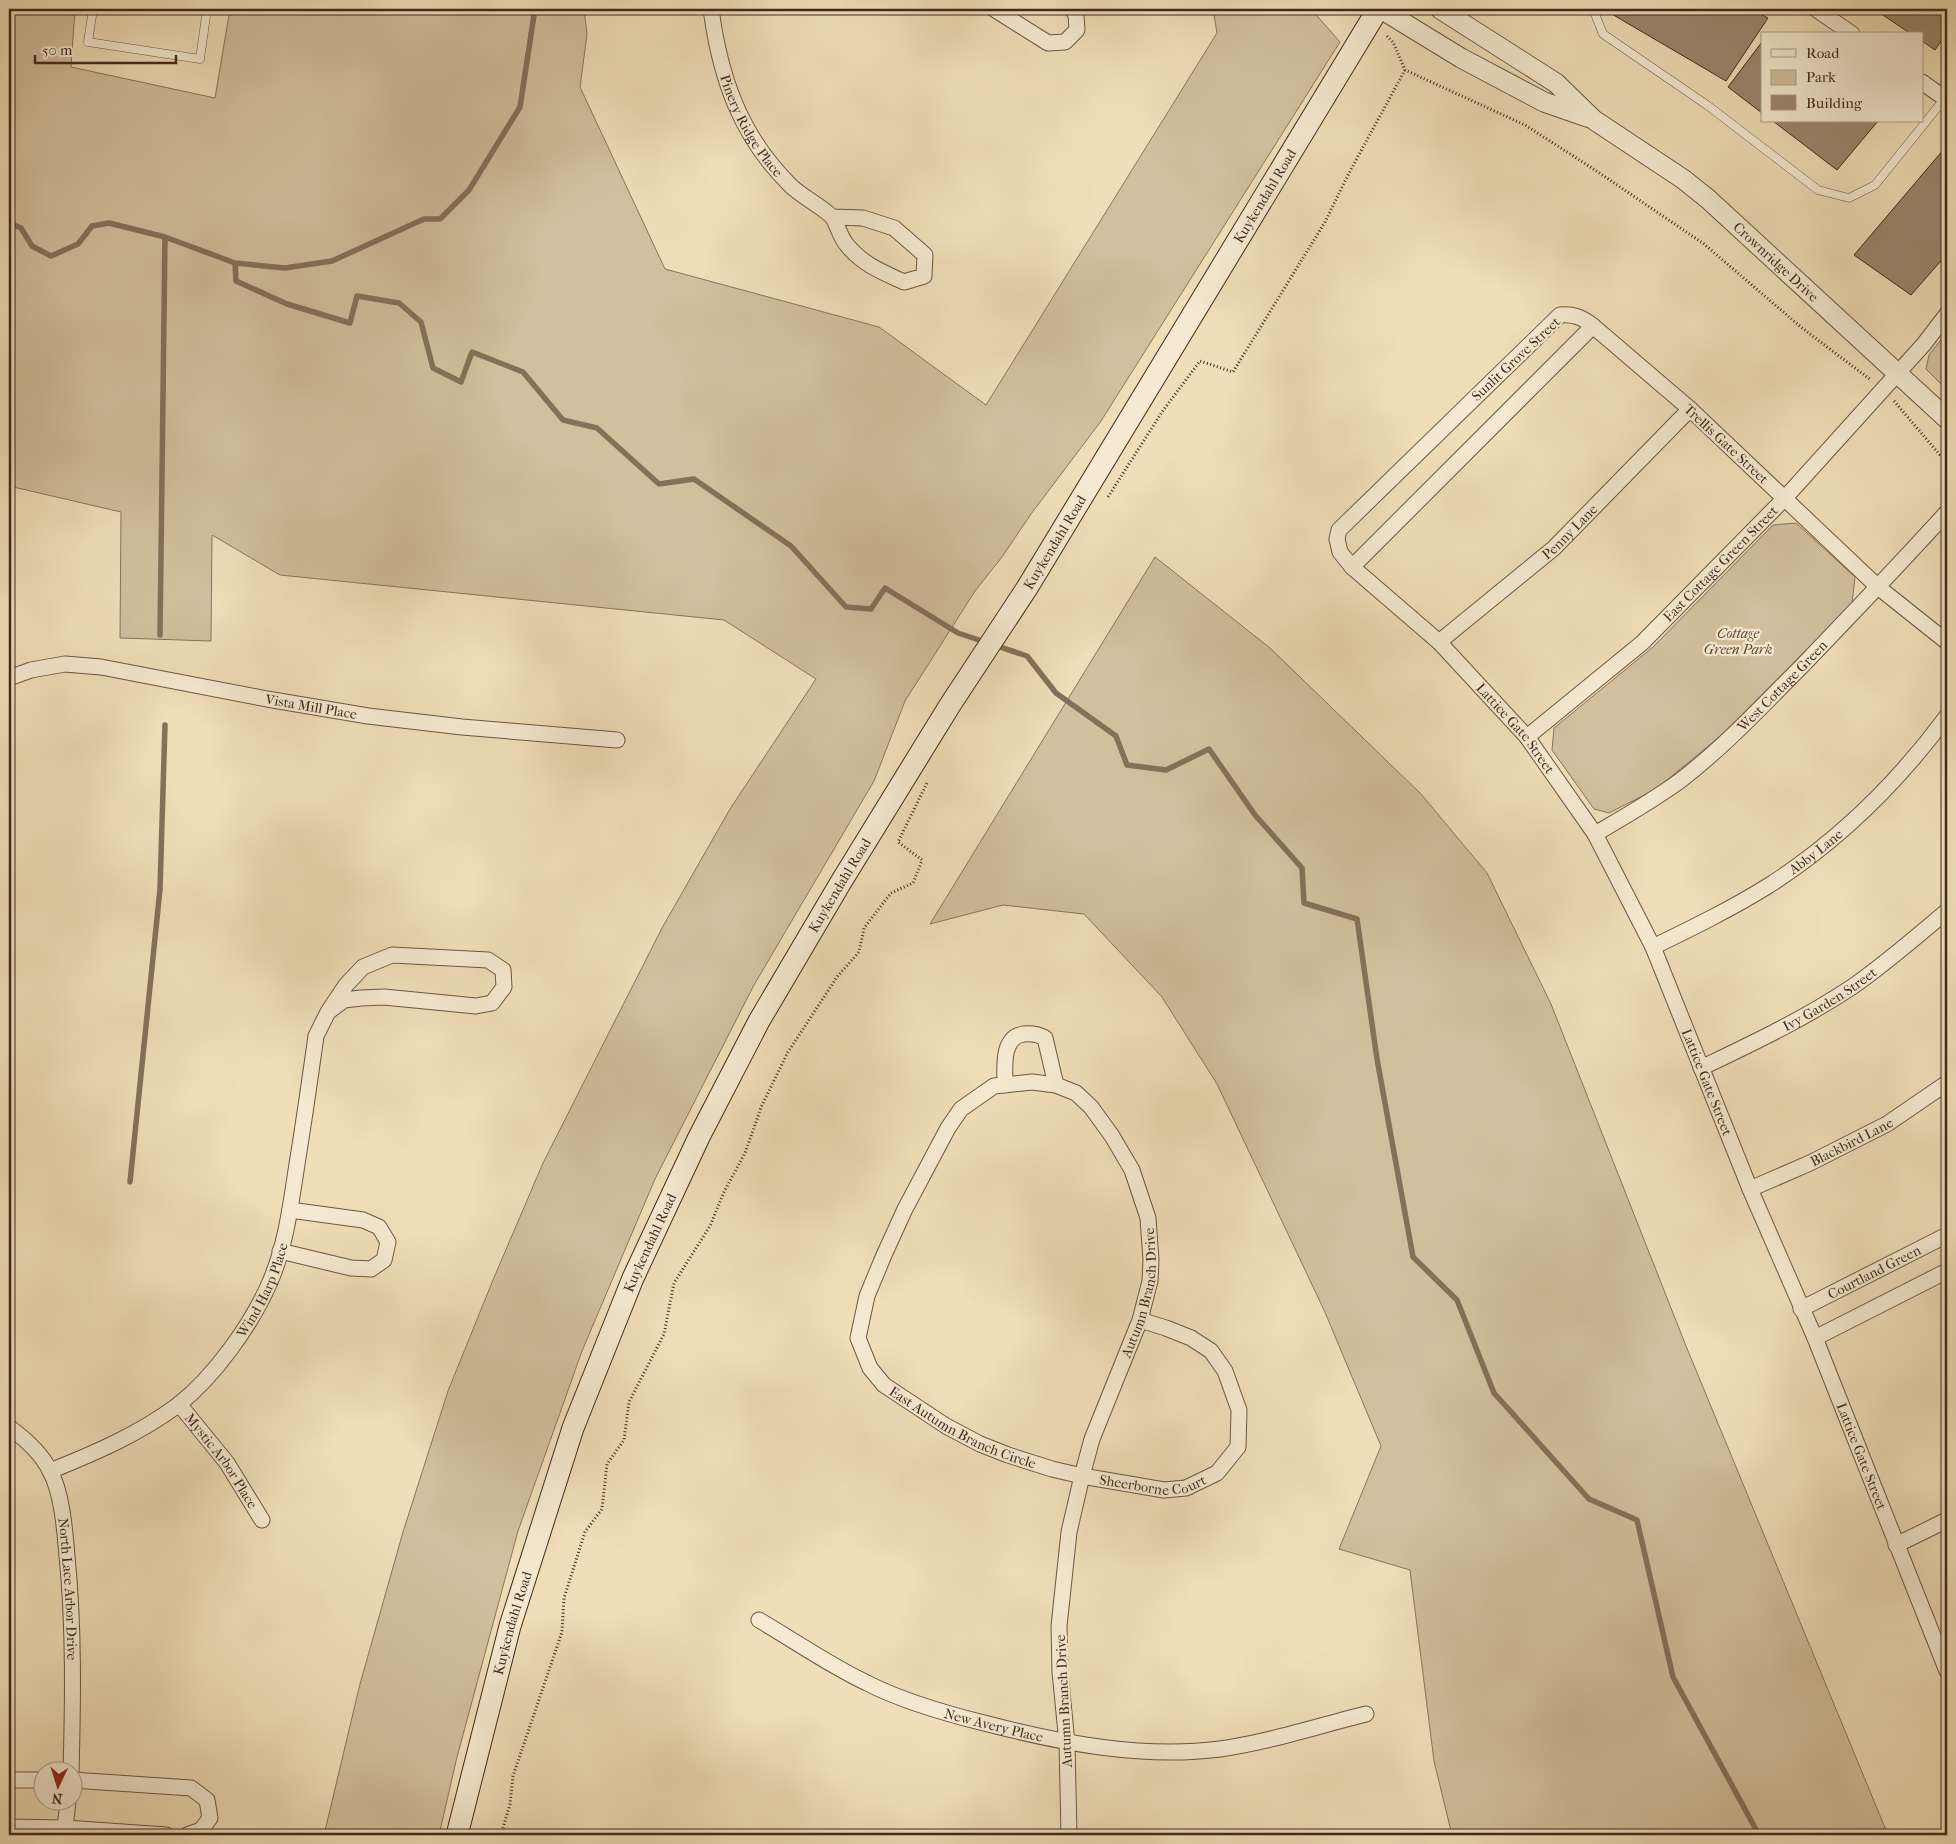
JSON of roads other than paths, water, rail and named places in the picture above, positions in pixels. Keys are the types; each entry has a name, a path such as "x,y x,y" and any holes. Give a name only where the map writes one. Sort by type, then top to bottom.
{"main road":[{"name":"Kuykendahl Road","path":"457,1835 510,1626 574,1428 633,1278 699,1137 759,1021 841,882 950,705 1027,588 1376,13"}],"street":[{"name":"Pinery Ridge Place","path":"711,9 722,69 742,121 756,144 791,186 832,217 846,245 869,266 904,282 924,276 925,256 894,228 863,218 832,217"},
{"path":"994,9 1048,43 1065,42 1078,30 1076,15 1072,9"},
{"name":"Crownridge Drive","path":"1440,9 1556,83 1594,120 1683,179 1708,199 1947,419"},
{"path":"1816,9 1849,32"},
{"name":"Crownridge Drive","path":"1376,13 1544,102 1594,120"},
{"path":"1924,83 1947,98"},
{"name":"Sunlit Grove Street","path":"1572,314 1583,318 1593,326 1352,567 1340,552 1337,539 1339,530 1560,315 1572,314"},
{"name":"East Cottage Green Street","path":"1526,737 1642,643 1784,499 1924,344 1947,314"},
{"name":"Trellis Gate Street","path":"1593,326 1690,410 1878,587 1947,642"},
{"name":"Penny Lane","path":"1439,642 1554,548 1690,410"},
{"name":"West Cottage Green","path":"1594,834 1680,780 1714,752 1749,720 1878,587 1947,512"},
{"name":"Lattice Gate Street","path":"1352,567 1439,642 1526,737 1594,834 1653,947 1750,1189 1801,1310 1815,1338 1947,1671"},
{"name":"Vista Mill Place","path":"9,678 31,670 65,664 102,667 267,699 368,716 462,727 618,740"},
{"name":"Abby Lane","path":"1653,947 1738,904 1768,886 1823,845 1887,789 1947,716"},
{"name":"Ivy Garden Street","path":"1701,1068 1785,1028 1852,987 1947,911"},
{"name":"Wind Harp Place","path":"50,1471 126,1437 179,1404 211,1372 234,1344 253,1314 270,1281 280,1252 290,1210 316,1036 328,1012 346,985 363,967 392,954 488,960 503,970 504,987 492,1003 476,1006 384,997 361,998 344,1000 328,1012"},
{"path":"1005,1085 1006,1052 1009,1043 1017,1035 1038,1034 1045,1038 1056,1086"},
{"name":"Autumn Branch Drive","path":"863,1352 858,1338 867,1296 905,1209 948,1128 961,1109 994,1086 1032,1082 1056,1086 1076,1093 1091,1108 1112,1136 1132,1170 1148,1218 1151,1260 1150,1280 1140,1320 1100,1418 1082,1476 1069,1532 1060,1626 1060,1672 1067,1742 1069,1835"},
{"name":"Blackbird Lane","path":"1750,1189 1810,1163 1887,1124 1947,1082"},
{"path":"280,1252 351,1268 372,1269 384,1260 388,1242 378,1227 363,1220 290,1210"},
{"name":"Courtland Green","path":"1801,1310 1947,1235"},
{"path":"1815,1338 1947,1271"},
{"name":"Sheerborne Court","path":"1082,1476 1164,1490 1186,1488 1217,1474 1238,1447 1239,1410 1225,1371 1211,1351 1191,1338 1140,1320"},
{"name":"East Autumn Branch Circle","path":"863,1352 870,1368 884,1385 946,1426 980,1444 1008,1455 1082,1476"},
{"name":"Mystic Arbor Place","path":"179,1404 227,1463 262,1520"},
{"name":"North Lace Arbor Drive","path":"9,1427 32,1447 50,1471 64,1524 72,1601 74,1684 71,1762"},
{"path":"1896,1545 1947,1520"},
{"name":"New Avery Place","path":"759,1620 844,1671 868,1684 893,1694 957,1717 1067,1742 1128,1749 1175,1751 1218,1749 1262,1741 1366,1714"},
{"path":"9,1780 32,1780"},
{"path":"82,1781 191,1788 207,1800 210,1818 201,1830 187,1835"},
{"path":"64,1831 67,1812"},
{"path":"9,1827 166,1835"}],"lane":[{"path":"93,9 88,42 200,59 208,9"},
{"path":"1593,9 1603,34 1707,105 1818,190 1849,198 1875,185 1947,98"}],"waterway":[{"path":"235,263 285,268 332,261 424,219 440,219 469,190 520,107 534,15 532,9"},
{"path":"9,223 21,228 32,246 51,256 78,244 92,226 109,223 165,237 235,263 236,281 287,304 350,323 357,296 399,303 421,322 433,368 461,382 472,352 523,372 563,420 597,428 659,484 694,479 791,546 846,607 871,609 885,588 958,633 985,642"},
{"path":"160,635 165,237"},
{"path":"994,645 1027,656 1056,693 1116,736 1127,765 1166,770 1209,749 1255,815 1302,868 1304,903 1357,919 1377,1059 1413,1257 1457,1300 1494,1393 1589,1499 1637,1520 1673,1677 1759,1835"},
{"path":"130,1182 160,889 165,725"}],"park label":[{"name":"Cottage Green Park","path":"1738,642"}]}
